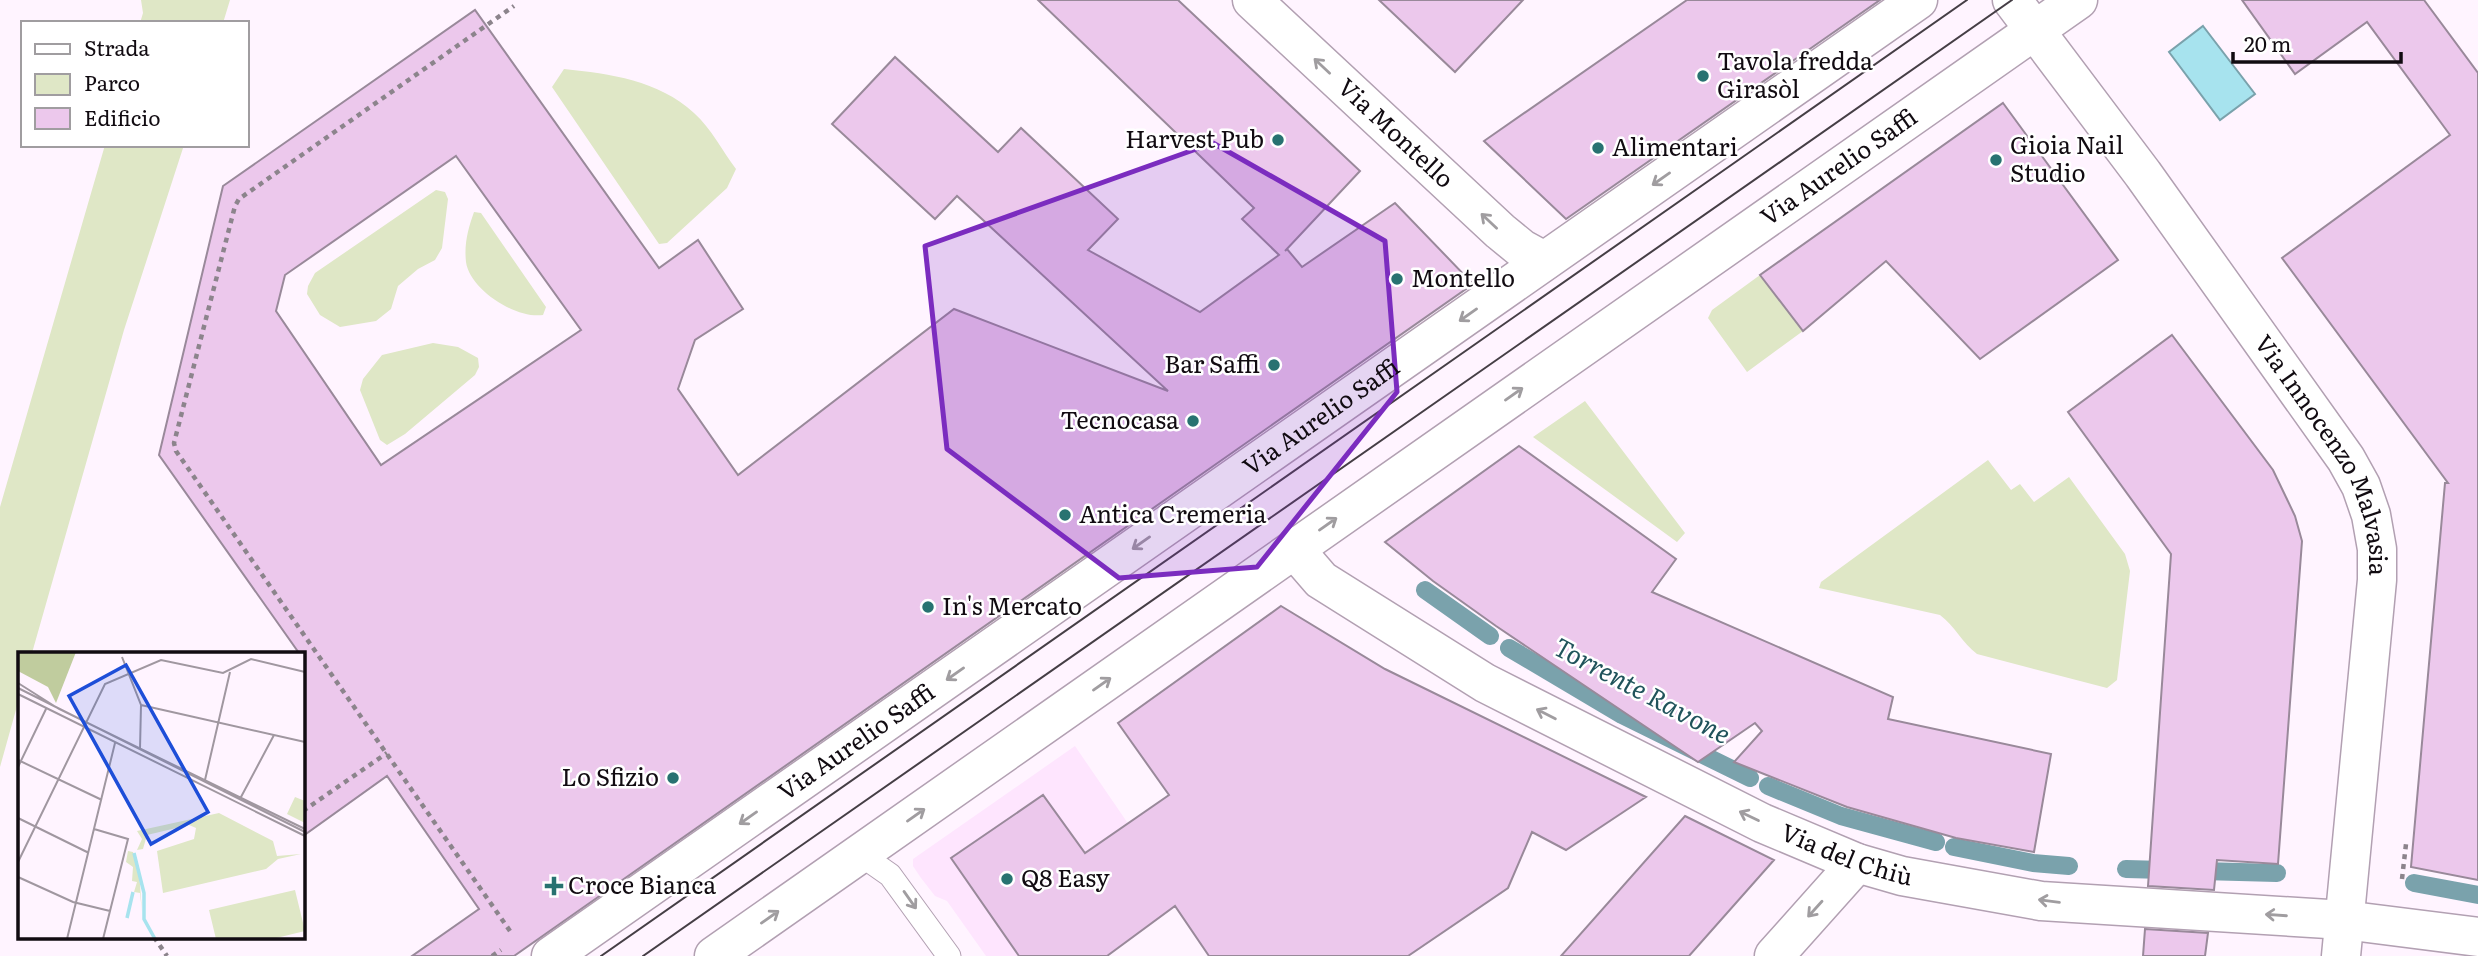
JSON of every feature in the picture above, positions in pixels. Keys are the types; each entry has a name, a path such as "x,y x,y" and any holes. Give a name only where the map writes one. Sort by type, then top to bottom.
{"street":[{"name":"Via Montello","path":"1252,0 1500,231 1522,249 1544,261"},
{"name":"Via Aurelio Saffi","path":"551,956 1918,0"},
{"path":"2012,0 2035,30"},
{"name":"Via Aurelio Saffi","path":"713,956 2078,0"},
{"name":"Via Innocenzo Malvasia","path":"2035,30 2310,405 2361,486 2371,515 2377,549 2377,580 2342,938"},
{"name":"Via del Chiù","path":"1297,546 1302,558 1321,580 1485,683 1762,823 1857,863 1902,876 2042,901 2342,938 2478,937"},
{"path":"1774,956 1857,863"}],"lane":[{"path":"860,854 890,875 949,956"}],"path":[{"path":"514,6 239,199 174,443 176,451 516,940"},
{"path":"304,810 387,753"},
{"path":"155,939 167,956"}],"highlighted area":[{"path":"1213,143 1385,241 1397,392 1257,567 1119,578 947,449 925,246"}],"shaded area":[{"path":"1075,746 1181,901 1149,925 1128,895 1046,956 986,956 947,901 935,896 921,878 913,866 913,859"}],"green space":[{"path":"141,0 230,0 224,21 141,21 143,13"},
{"path":"564,69 633,80 665,93 700,119 736,169 727,188 667,243 659,244 552,87"},
{"path":"104,147 183,147 124,330 32,652 18,652 18,703 0,767 0,507"},
{"path":"436,190 445,192 448,199 442,248 435,260 418,269 398,286 391,309 376,321 340,327 320,315 307,294 315,273"},
{"path":"474,212 481,213 546,307 543,315 532,315 508,307 476,283 466,262 467,237"},
{"path":"1760,275 1803,331 1747,372 1708,318 1712,310"},
{"path":"433,343 458,347 478,358 479,367 475,375 405,434 387,445 380,440 360,390 363,379 382,355"},
{"path":"1585,401 1685,533 1677,542 1533,437"},
{"path":"1988,460 2011,490 2020,484 2034,502 2069,477 2125,554 2130,571 2117,680 2107,688 1977,654 1940,615 1819,588 1821,582"}],"water":[{"path":"2203,26 2255,94 2220,120 2169,52"}],"building":[{"path":"1038,0 1178,0 1360,171 1285,251 1287,249 1302,267 1395,203 1473,284 514,956 412,956 479,909 387,776 304,835 304,652 298,652 159,455 223,186 475,10 659,268 698,240 743,309 695,340 678,389 738,475 954,309 1168,391 957,196 935,219 832,124 895,57 998,152 1021,128 1118,219 1088,250 1200,312 1279,255 1242,219 1254,208","holes":["456,156 581,330 381,465 276,311 285,275"]},
{"path":"1379,0 1523,0 1455,72"},
{"path":"1687,0 1880,0 1566,219 1484,141"},
{"path":"2242,0 2424,0 2478,73 2478,880 2411,867 2445,483 2448,483 2282,258 2450,135 2367,22 2295,74"},
{"path":"2003,103 2118,260 1980,359 1886,261 1803,331 1760,275"},
{"path":"2172,335 2273,470 2295,516 2302,541 2278,864 2217,860 2214,890 2148,886 2171,554 2068,412"},
{"path":"1519,446 1676,559 1652,592 1893,697 1888,719 2051,754 2034,852 1956,838 1847,807 1734,762 1762,731 1755,723 1698,762 1496,626 1433,581 1385,542"},
{"path":"1281,606 1385,669 1646,797 1566,850 1532,832 1508,888 1408,956 1209,956 1175,906 1107,956 1019,956 951,858 1043,795 1085,853 1169,795 1118,723"},
{"path":"1685,816 1774,860 1689,956 1561,956"},
{"path":"2145,929 2208,933 2205,956 2143,956"}],"waterway":[{"name":"Torrente Ravone","path":"1425,590 1490,636"},
{"name":"Torrente Ravone","path":"1509,648 1622,715 1750,778"},
{"name":"Torrente Ravone","path":"1768,786 1841,816 1936,842"},
{"name":"Torrente Ravone","path":"1954,847 2033,863 2069,866"},
{"name":"Torrente Ravone","path":"2126,869 2277,873"},
{"name":"Torrente Ravone","path":"2414,883 2478,895"}],"tram line":[{"path":"601,956 1967,0"},
{"path":"643,956 2012,0"}],"place":[{"name":"Tavola fredda Girasòl","path":"1703,76"},
{"name":"Harvest Pub","path":"1278,140"},
{"name":"Alimentari","path":"1598,148"},
{"name":"Gioia Nail Studio","path":"1996,160"},
{"name":"Montello","path":"1397,279"},
{"name":"Bar Saffi","path":"1274,365"},
{"name":"Tecnocasa","path":"1193,421"},
{"name":"Antica Cremeria","path":"1065,515"},
{"name":"In's Mercato","path":"928,607"},
{"name":"Lo Sfizio","path":"673,778"},
{"name":"Q8 Easy","path":"1007,879"},
{"name":"Croce Bianca","path":"554,886"}]}
